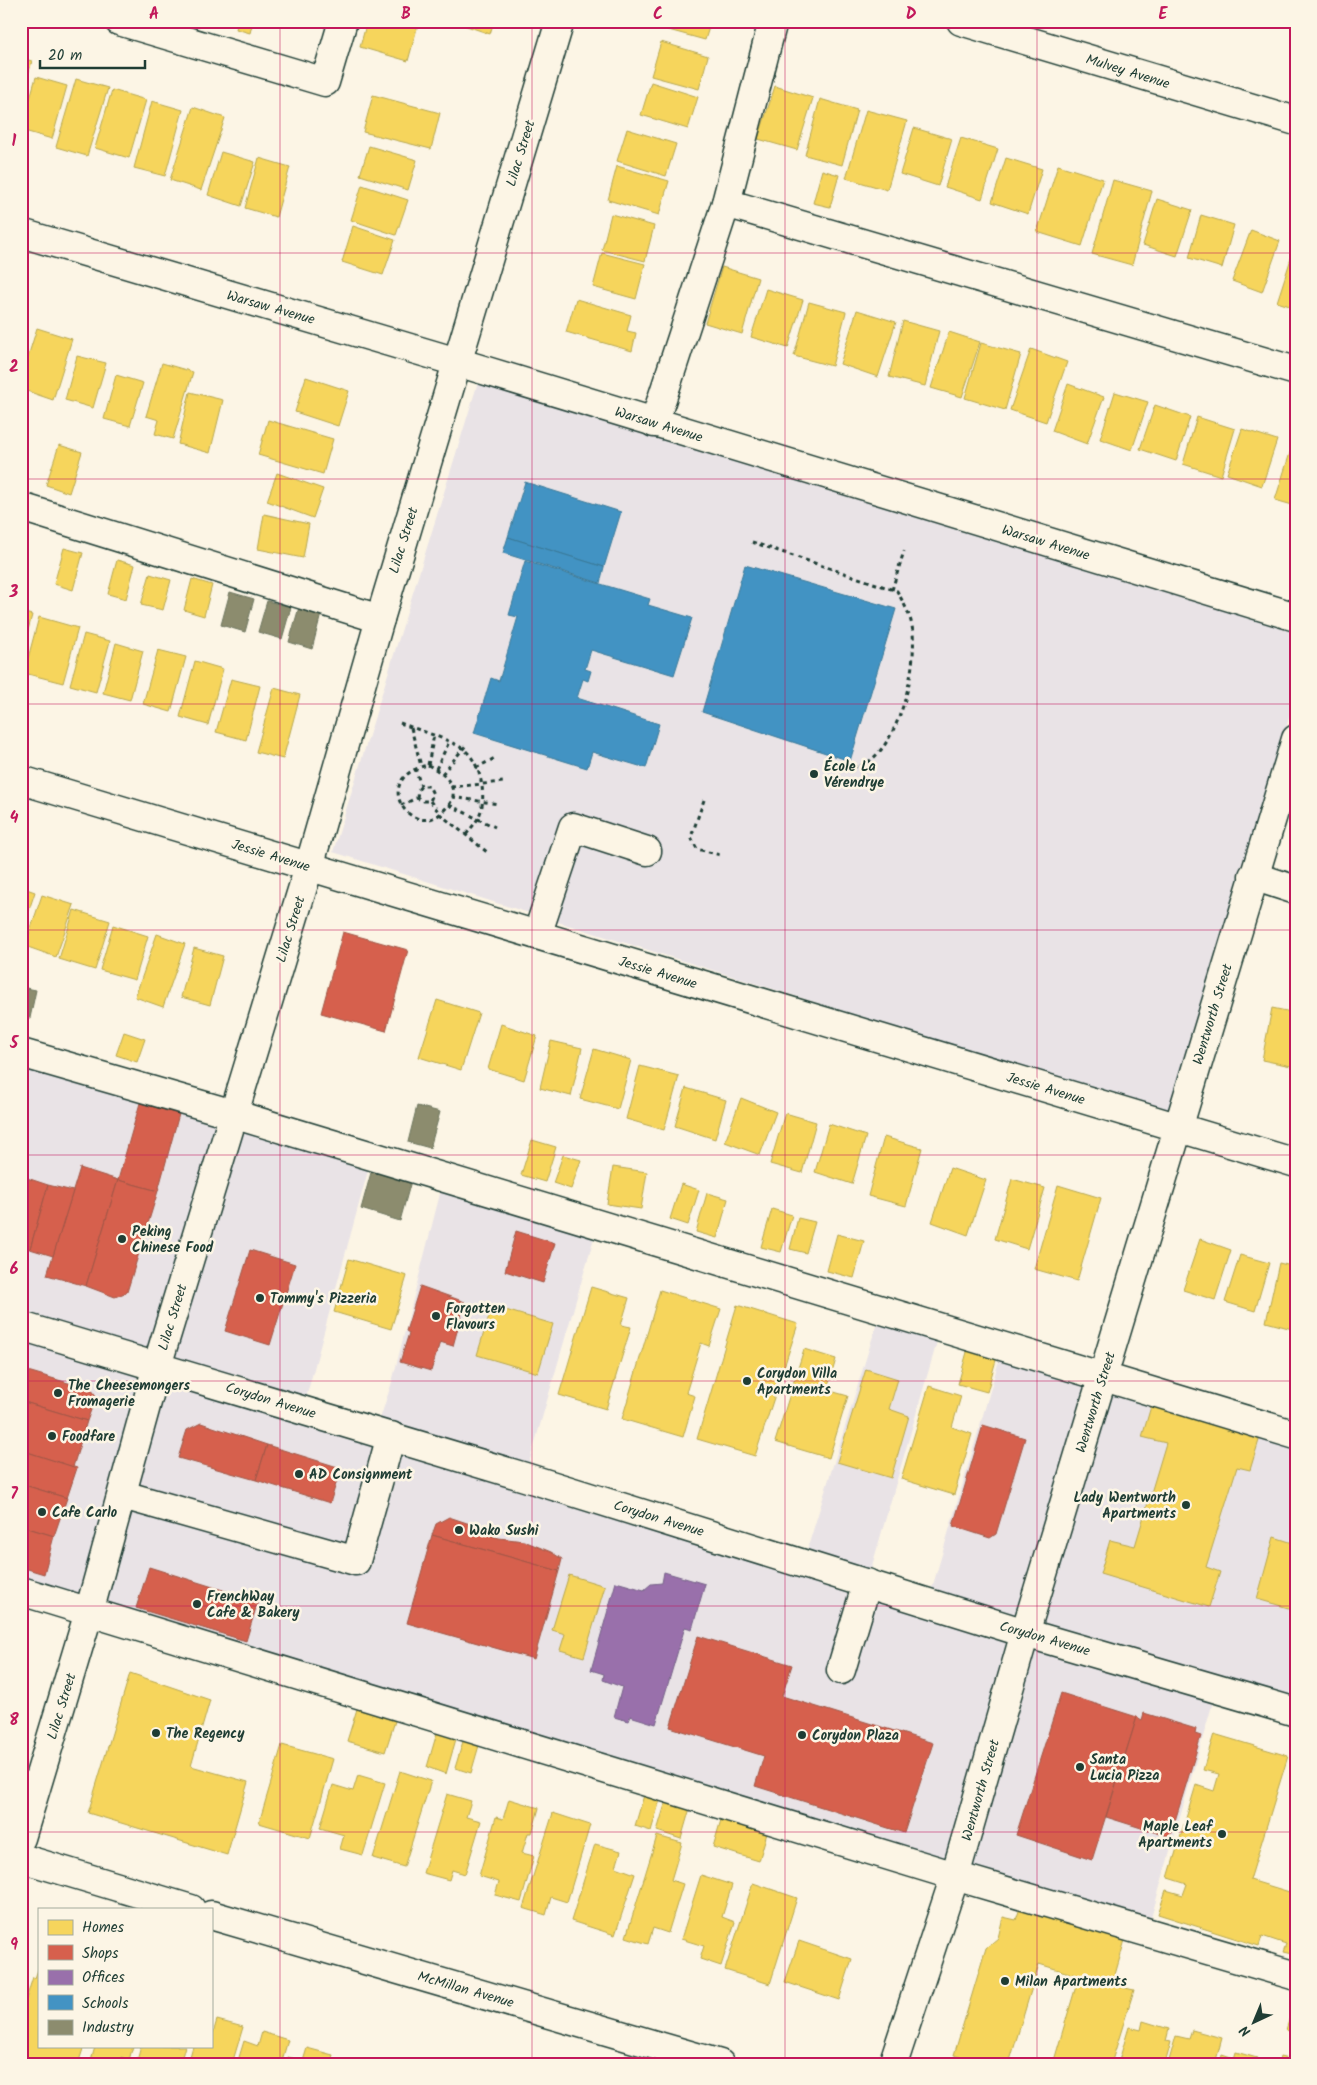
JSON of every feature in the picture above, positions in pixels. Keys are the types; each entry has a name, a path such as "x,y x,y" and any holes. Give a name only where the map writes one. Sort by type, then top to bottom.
{"street":[{"path":"119,21 325,82 343,21"},
{"name":"Lilac Street","path":"21,1838 123,1495 157,1366 309,867 380,618 560,21"},
{"path":"654,423 726,203 773,21"},
{"name":"Mulvey Avenue","path":"961,21 1296,122"},
{"path":"726,203 1296,371"},
{"name":"Warsaw Avenue","path":"21,233 457,362 1296,617"},
{"path":"21,507 380,618"},
{"name":"Wentworth Street","path":"893,2064 955,1876 1025,1633 1296,739"},
{"name":"Jessie Avenue","path":"21,780 1296,1163"},
{"path":"537,935 573,828 647,851"},
{"path":"1253,876 1296,890"},
{"path":"21,1053 233,1114 1296,1435"},
{"name":"Corydon Avenue","path":"21,1326 391,1436 1025,1633 1296,1712"},
{"path":"123,1495 356,1561 391,1436"},
{"path":"841,1670 867,1583"},
{"path":"21,1591 955,1876 1296,1976"},
{"path":"21,1858 188,1908"},
{"name":"McMillan Avenue","path":"212,1915 720,2064"}],"path":[{"path":"752,542 896,591 904,604 912,625 914,652 910,685 902,710 890,737 874,757 863,765 845,768"},
{"path":"892,590 904,551"},
{"path":"400,723 434,735 464,749 476,768 483,785 482,802 478,818 466,835"},
{"path":"411,728 421,766"},
{"path":"428,765 434,735"},
{"path":"436,769 449,742"},
{"path":"442,774 467,744"},
{"path":"476,768 495,758"},
{"path":"428,765 436,769 451,787 452,797 449,805 440,815 428,820 414,817 398,800 398,791 402,778 415,768 421,766 428,765"},
{"path":"415,768 421,786"},
{"path":"451,787 504,782"},
{"path":"417,798 418,790 421,786"},
{"path":"421,786 429,786 432,790 434,794 430,801"},
{"path":"452,797 499,804"},
{"path":"401,805 417,798 430,801"},
{"path":"704,800 692,837 697,848 720,855"},
{"path":"430,801 440,815 487,852"},
{"path":"449,805 478,818 494,828"}],"shaded area":[{"name":"École La Vérendrye","path":"479,379 1296,633 1296,695 1168,1112 333,852"},
{"path":"21,1066 372,1156 303,1409 376,1431 392,1382 444,1178 598,1224 525,1477 803,1563 881,1310 941,1328 867,1583 928,1602 1003,1347 1296,1435 1296,1712 1217,1688 1147,1932 21,1591"}],"building: Homes":[{"path":"238,21 253,21 250,33 236,29"},
{"path":"367,21 419,21 408,61 360,47"},
{"path":"452,21 494,21 490,34"},
{"path":"655,21 711,21 705,40 654,26"},
{"path":"661,42 708,56 699,89 651,76"},
{"path":"21,58 32,61 21,99"},
{"path":"36,77 67,86 52,139 21,130"},
{"path":"76,79 108,88 87,156 56,147"},
{"path":"651,82 698,97 688,129 641,115"},
{"path":"775,86 813,98 797,150 758,139"},
{"path":"112,90 146,100 129,158 95,148"},
{"path":"373,95 440,113 431,149 363,132"},
{"path":"820,99 857,110 842,165 805,155"},
{"path":"152,101 183,110 165,176 134,168"},
{"path":"193,107 225,118 201,190 170,180"},
{"path":"866,110 907,121 887,190 846,178"},
{"path":"914,128 952,139 938,186 900,174"},
{"path":"627,129 676,144 666,176 617,161"},
{"path":"961,138 998,149 982,199 945,187"},
{"path":"369,146 417,160 408,190 360,175"},
{"path":"221,152 255,162 241,206 208,195"},
{"path":"259,158 290,167 276,217 245,208"},
{"path":"1006,158 1042,169 1028,214 992,202"},
{"path":"1058,165 1103,179 1082,246 1037,232"},
{"path":"617,166 669,181 659,215 608,200"},
{"path":"822,170 839,175 830,207 813,203"},
{"path":"1113,180 1152,191 1132,265 1092,254"},
{"path":"362,185 408,200 396,235 351,220"},
{"path":"1157,199 1192,210 1177,256 1143,245"},
{"path":"611,214 654,226 645,261 602,250"},
{"path":"1201,215 1234,225 1222,268 1189,258"},
{"path":"353,226 395,240 383,275 342,262"},
{"path":"1251,230 1280,241 1262,292 1232,281"},
{"path":"1296,243 1296,308 1277,302"},
{"path":"602,253 645,264 636,299 593,287"},
{"path":"722,267 758,278 742,334 705,323"},
{"path":"766,289 803,300 788,348 751,337"},
{"path":"576,299 631,315 627,331 636,333 632,351 566,332"},
{"path":"809,302 846,312 832,366 794,356"},
{"path":"857,310 896,322 878,377 840,364"},
{"path":"903,321 939,331 925,386 889,377"},
{"path":"37,328 72,339 53,400 21,389 21,379"},
{"path":"21,329 26,330 21,344"},
{"path":"949,332 980,342 962,397 931,388"},
{"path":"981,343 1021,354 1005,410 965,398"},
{"path":"1031,349 1067,362 1046,422 1010,410"},
{"path":"77,356 106,363 93,408 65,400"},
{"path":"162,363 193,372 173,439 155,434 159,420 146,416"},
{"path":"116,375 143,383 130,426 104,419"},
{"path":"306,377 349,391 338,426 295,412"},
{"path":"1068,384 1104,397 1087,444 1052,431"},
{"path":"190,392 223,400 210,453 178,444"},
{"path":"1115,392 1148,402 1132,450 1100,439"},
{"path":"1155,405 1190,417 1176,461 1140,449"},
{"path":"1197,417 1235,429 1221,476 1183,464"},
{"path":"268,420 333,439 323,474 258,455"},
{"path":"1242,429 1277,440 1262,486 1227,474"},
{"path":"1296,434 1296,506 1275,500"},
{"path":"59,445 82,452 69,493 46,485"},
{"path":"277,473 323,489 313,518 267,501"},
{"path":"264,514 309,524 303,558 258,549"},
{"path":"64,548 83,553 73,590 54,584"},
{"path":"117,560 135,565 126,599 108,594"},
{"path":"150,574 171,580 163,610 141,605"},
{"path":"192,579 212,585 204,616 184,610"},
{"path":"21,612 32,615 21,657"},
{"path":"39,617 78,628 63,683 24,673"},
{"path":"84,634 110,641 96,692 70,685"},
{"path":"116,643 143,651 130,700 103,693"},
{"path":"158,650 186,657 171,712 143,704"},
{"path":"195,661 223,669 208,725 180,717"},
{"path":"231,679 260,686 246,740 216,732"},
{"path":"274,688 300,695 283,759 256,752"},
{"path":"21,887 35,892 21,934"},
{"path":"42,895 74,905 56,957 25,946"},
{"path":"74,910 110,921 95,970 59,959"},
{"path":"113,925 148,936 135,980 100,970"},
{"path":"157,934 185,944 163,1007 135,997"},
{"path":"194,948 223,956 210,1005 181,997"},
{"path":"437,1000 479,1013 461,1070 419,1057"},
{"path":"1272,1008 1296,1013 1296,1067 1262,1060"},
{"path":"501,1024 537,1036 524,1080 488,1069"},
{"path":"124,1032 145,1039 137,1062 116,1055"},
{"path":"551,1041 582,1048 571,1096 540,1088"},
{"path":"594,1049 631,1060 618,1109 580,1099"},
{"path":"640,1066 679,1076 664,1130 626,1119"},
{"path":"686,1088 726,1100 715,1139 675,1126"},
{"path":"741,1098 776,1112 760,1155 725,1142"},
{"path":"785,1113 816,1122 802,1173 770,1164"},
{"path":"829,1124 866,1136 852,1184 815,1172"},
{"path":"884,1137 922,1148 906,1206 868,1196"},
{"path":"532,1140 556,1147 545,1182 521,1175"},
{"path":"563,1155 581,1160 571,1189 553,1183"},
{"path":"613,1167 647,1172 641,1209 607,1204"},
{"path":"950,1168 986,1180 968,1235 932,1222"},
{"path":"1012,1179 1045,1188 1027,1249 995,1239"},
{"path":"681,1184 699,1190 688,1225 670,1219"},
{"path":"1058,1185 1101,1198 1077,1281 1034,1269"},
{"path":"707,1193 728,1199 717,1238 696,1232"},
{"path":"772,1209 792,1215 781,1252 761,1247"},
{"path":"798,1218 815,1222 806,1253 790,1249"},
{"path":"837,1234 864,1241 854,1278 827,1271"},
{"path":"1200,1239 1231,1250 1215,1300 1183,1290"},
{"path":"1240,1255 1269,1263 1255,1311 1225,1302"},
{"path":"349,1259 407,1276 391,1329 334,1312"},
{"path":"1279,1263 1296,1267 1296,1330 1266,1322"},
{"path":"591,1287 629,1298 621,1325 631,1327 606,1409 559,1395"},
{"path":"660,1290 721,1309 709,1346 701,1343 686,1393 695,1396 683,1437 622,1419"},
{"name":"Corydon Villa Apartments","path":"737,1305 798,1324 755,1456 697,1439"},
{"path":"492,1306 553,1324 538,1373 477,1355"},
{"path":"969,1345 998,1353 987,1392 958,1384"},
{"path":"804,1349 836,1359 827,1390 848,1396 829,1458 775,1442"},
{"path":"866,1369 898,1379 889,1409 909,1416 891,1478 837,1462"},
{"path":"929,1386 961,1396 952,1427 972,1434 954,1495 901,1479"},
{"name":"Lady Wentworth Apartments","path":"1152,1403 1260,1437 1250,1470 1237,1467 1206,1567 1220,1572 1209,1607 1100,1574 1110,1540 1135,1546 1166,1443 1142,1437"},
{"path":"1274,1537 1296,1544 1296,1595 1292,1609 1257,1599"},
{"path":"569,1575 605,1586 584,1657 560,1650 565,1634 552,1630"},
{"name":"The Regency","path":"130,1673 210,1700 191,1766 248,1782 227,1855 88,1813"},
{"path":"357,1709 395,1721 385,1752 347,1741"},
{"path":"439,1726 458,1732 446,1774 427,1767"},
{"name":"Maple Leaf Apartments","path":"1214,1734 1288,1756 1250,1880 1296,1894 1296,1955 1283,1952 1286,1944 1262,1936 1259,1946 1158,1914 1166,1890 1183,1895 1187,1884 1168,1878 1196,1785 1214,1791 1219,1774 1203,1770"},
{"path":"464,1738 480,1742 471,1773 455,1768"},
{"path":"282,1745 333,1759 310,1838 259,1823"},
{"path":"400,1771 431,1781 404,1867 373,1858"},
{"path":"358,1775 385,1783 363,1855 340,1849 344,1835 320,1828 333,1785 353,1791"},
{"path":"447,1794 471,1801 466,1817 481,1821 465,1874 452,1870 449,1880 423,1873"},
{"path":"644,1795 660,1800 651,1831 635,1826"},
{"path":"509,1799 539,1808 532,1833 528,1833 522,1853 534,1856 521,1902 495,1895 499,1882 479,1876 496,1817 503,1819"},
{"path":"666,1801 690,1808 681,1839 657,1831"},
{"path":"553,1813 590,1825 567,1902 551,1897 546,1915 523,1908"},
{"path":"723,1813 769,1826 759,1861 713,1847"},
{"path":"657,1836 682,1843 671,1880 683,1884 668,1933 653,1928 648,1944 626,1937"},
{"path":"595,1844 621,1851 616,1867 635,1874 615,1935 571,1921"},
{"path":"701,1875 732,1885 722,1917 735,1922 721,1966 700,1959 704,1946 681,1939"},
{"path":"753,1883 797,1898 770,1984 725,1970"},
{"name":"Milan Apartments","path":"1022,1902 1062,1913 1058,1922 1086,1929 1127,1933 1112,1985 1134,1990 1111,2064 1053,2064 1079,1976 1039,1964 1009,2064 961,2064 963,2058 954,2055 986,1948 998,1938 1003,1917 1016,1920"},
{"path":"799,1941 852,1959 839,2000 785,1982"},
{"path":"38,1970 38,2048 83,2048 78,2064 21,2064 21,2015 33,1977 35,1978"},
{"path":"1296,1998 1296,2033 1286,2030"},
{"path":"217,2020 243,2027 232,2064 188,2064 192,2048 212,2048 213,2033"},
{"path":"1143,2021 1169,2029 1166,2041 1171,2042 1165,2064 1118,2064 1129,2027 1141,2030"},
{"path":"1192,2030 1222,2038 1215,2064 1168,2064 1176,2036 1189,2039"},
{"path":"262,2032 288,2040 281,2064 237,2064 244,2041 258,2046"},
{"path":"95,2048 132,2048 129,2060 121,2057 119,2064 90,2064"},
{"path":"140,2048 184,2048 180,2064 148,2064 137,2061"},
{"path":"307,2048 333,2055 330,2064 286,2064 288,2057 303,2061"},
{"path":"1236,2052 1257,2058 1255,2064 1220,2064 1222,2055 1234,2059"},
{"path":"1280,2057 1296,2061 1296,2064 1278,2064"}],"building: Shops":[{"path":"343,932 408,950 386,1031 321,1013"},
{"path":"140,1103 179,1114 158,1191 118,1180"},
{"path":"80,1168 118,1180 86,1286 47,1275"},
{"path":"21,1176 48,1185 30,1249 21,1247"},
{"name":"Peking Chinese Food","path":"118,1180 158,1191 127,1292 115,1297 86,1286"},
{"path":"48,1185 73,1191 53,1256 30,1249"},
{"path":"516,1231 555,1243 543,1283 505,1271"},
{"name":"Tommy's Pizzeria","path":"250,1250 295,1264 270,1345 225,1331"},
{"name":"Forgotten Flavours","path":"420,1286 465,1302 453,1346 440,1342 431,1371 400,1362 409,1333 406,1331"},
{"name":"The Cheesemongers Fromagerie","path":"21,1369 92,1390 96,1396 87,1421 21,1401"},
{"name":"Foodfare","path":"21,1401 87,1421 73,1467 21,1450"},
{"path":"201,1423 267,1445 256,1480 178,1458 187,1430"},
{"path":"983,1425 1025,1438 996,1534 990,1538 953,1526"},
{"name":"AD Consignment","path":"267,1445 341,1468 330,1503 256,1480"},
{"path":"21,1450 77,1468 67,1498 21,1484"},
{"name":"Cafe Carlo","path":"21,1484 67,1498 54,1536 21,1526"},
{"path":"449,1517 479,1527 482,1533 499,1538 524,1541 551,1552 562,1559 559,1571 432,1535 436,1524"},
{"path":"21,1526 54,1536 44,1574 21,1567"},
{"path":"432,1535 559,1571 534,1659 407,1623"},
{"name":"FrenchWay Cafe & Bakery","path":"149,1567 258,1601 246,1641 136,1608"},
{"name":"Corydon Plaza","path":"698,1636 792,1665 782,1696 933,1743 904,1833 755,1786 764,1756 670,1727"},
{"name":"Santa Lucia Pizza","path":"1061,1693 1137,1717 1092,1860 1016,1835"},
{"path":"1144,1713 1196,1729 1195,1734 1201,1736 1170,1837 1106,1817 1137,1717 1142,1720"}],"building: Offices":[{"path":"664,1572 705,1584 692,1629 685,1627 656,1724 630,1716 628,1721 614,1717 622,1687 603,1680 604,1674 591,1670 616,1582 644,1590 651,1584 662,1583"}],"building: Schools":[{"path":"525,482 621,512 604,567 508,537"},
{"path":"508,537 604,567 600,583 503,553"},
{"path":"525,561 650,599 648,605 692,618 674,675 591,650 585,669 591,671 588,681 583,679 577,698 659,724 646,768 592,752 587,768 474,733 491,678 499,681 518,617 509,615"},
{"path":"745,565 896,609 850,761 702,712"}],"building: Industry":[{"path":"230,592 254,599 245,632 221,625"},
{"path":"267,601 291,607 282,639 258,632"},
{"path":"300,604 322,610 312,649 289,642"},
{"path":"21,987 36,990 30,1018 21,1016"},
{"path":"417,1106 440,1112 430,1148 408,1142"},
{"path":"372,1169 411,1181 400,1221 361,1209"}],"place":[{"name":"École La Vérendrye","path":"814,774"},
{"name":"Peking Chinese Food","path":"122,1239"},
{"name":"Tommy's Pizzeria","path":"260,1298"},
{"name":"Forgotten Flavours","path":"436,1316"},
{"name":"Corydon Villa Apartments","path":"747,1381"},
{"name":"The Cheesemongers Fromagerie","path":"58,1393"},
{"name":"Foodfare","path":"52,1436"},
{"name":"AD Consignment","path":"299,1474"},
{"name":"Lady Wentworth Apartments","path":"1186,1505"},
{"name":"Cafe Carlo","path":"42,1512"},
{"name":"Wako Sushi","path":"459,1530"},
{"name":"FrenchWay Cafe & Bakery","path":"197,1604"},
{"name":"The Regency","path":"156,1733"},
{"name":"Corydon Plaza","path":"802,1735"},
{"name":"Santa Lucia Pizza","path":"1080,1767"},
{"name":"Maple Leaf Apartments","path":"1222,1834"},
{"name":"Milan Apartments","path":"1005,1981"}]}
